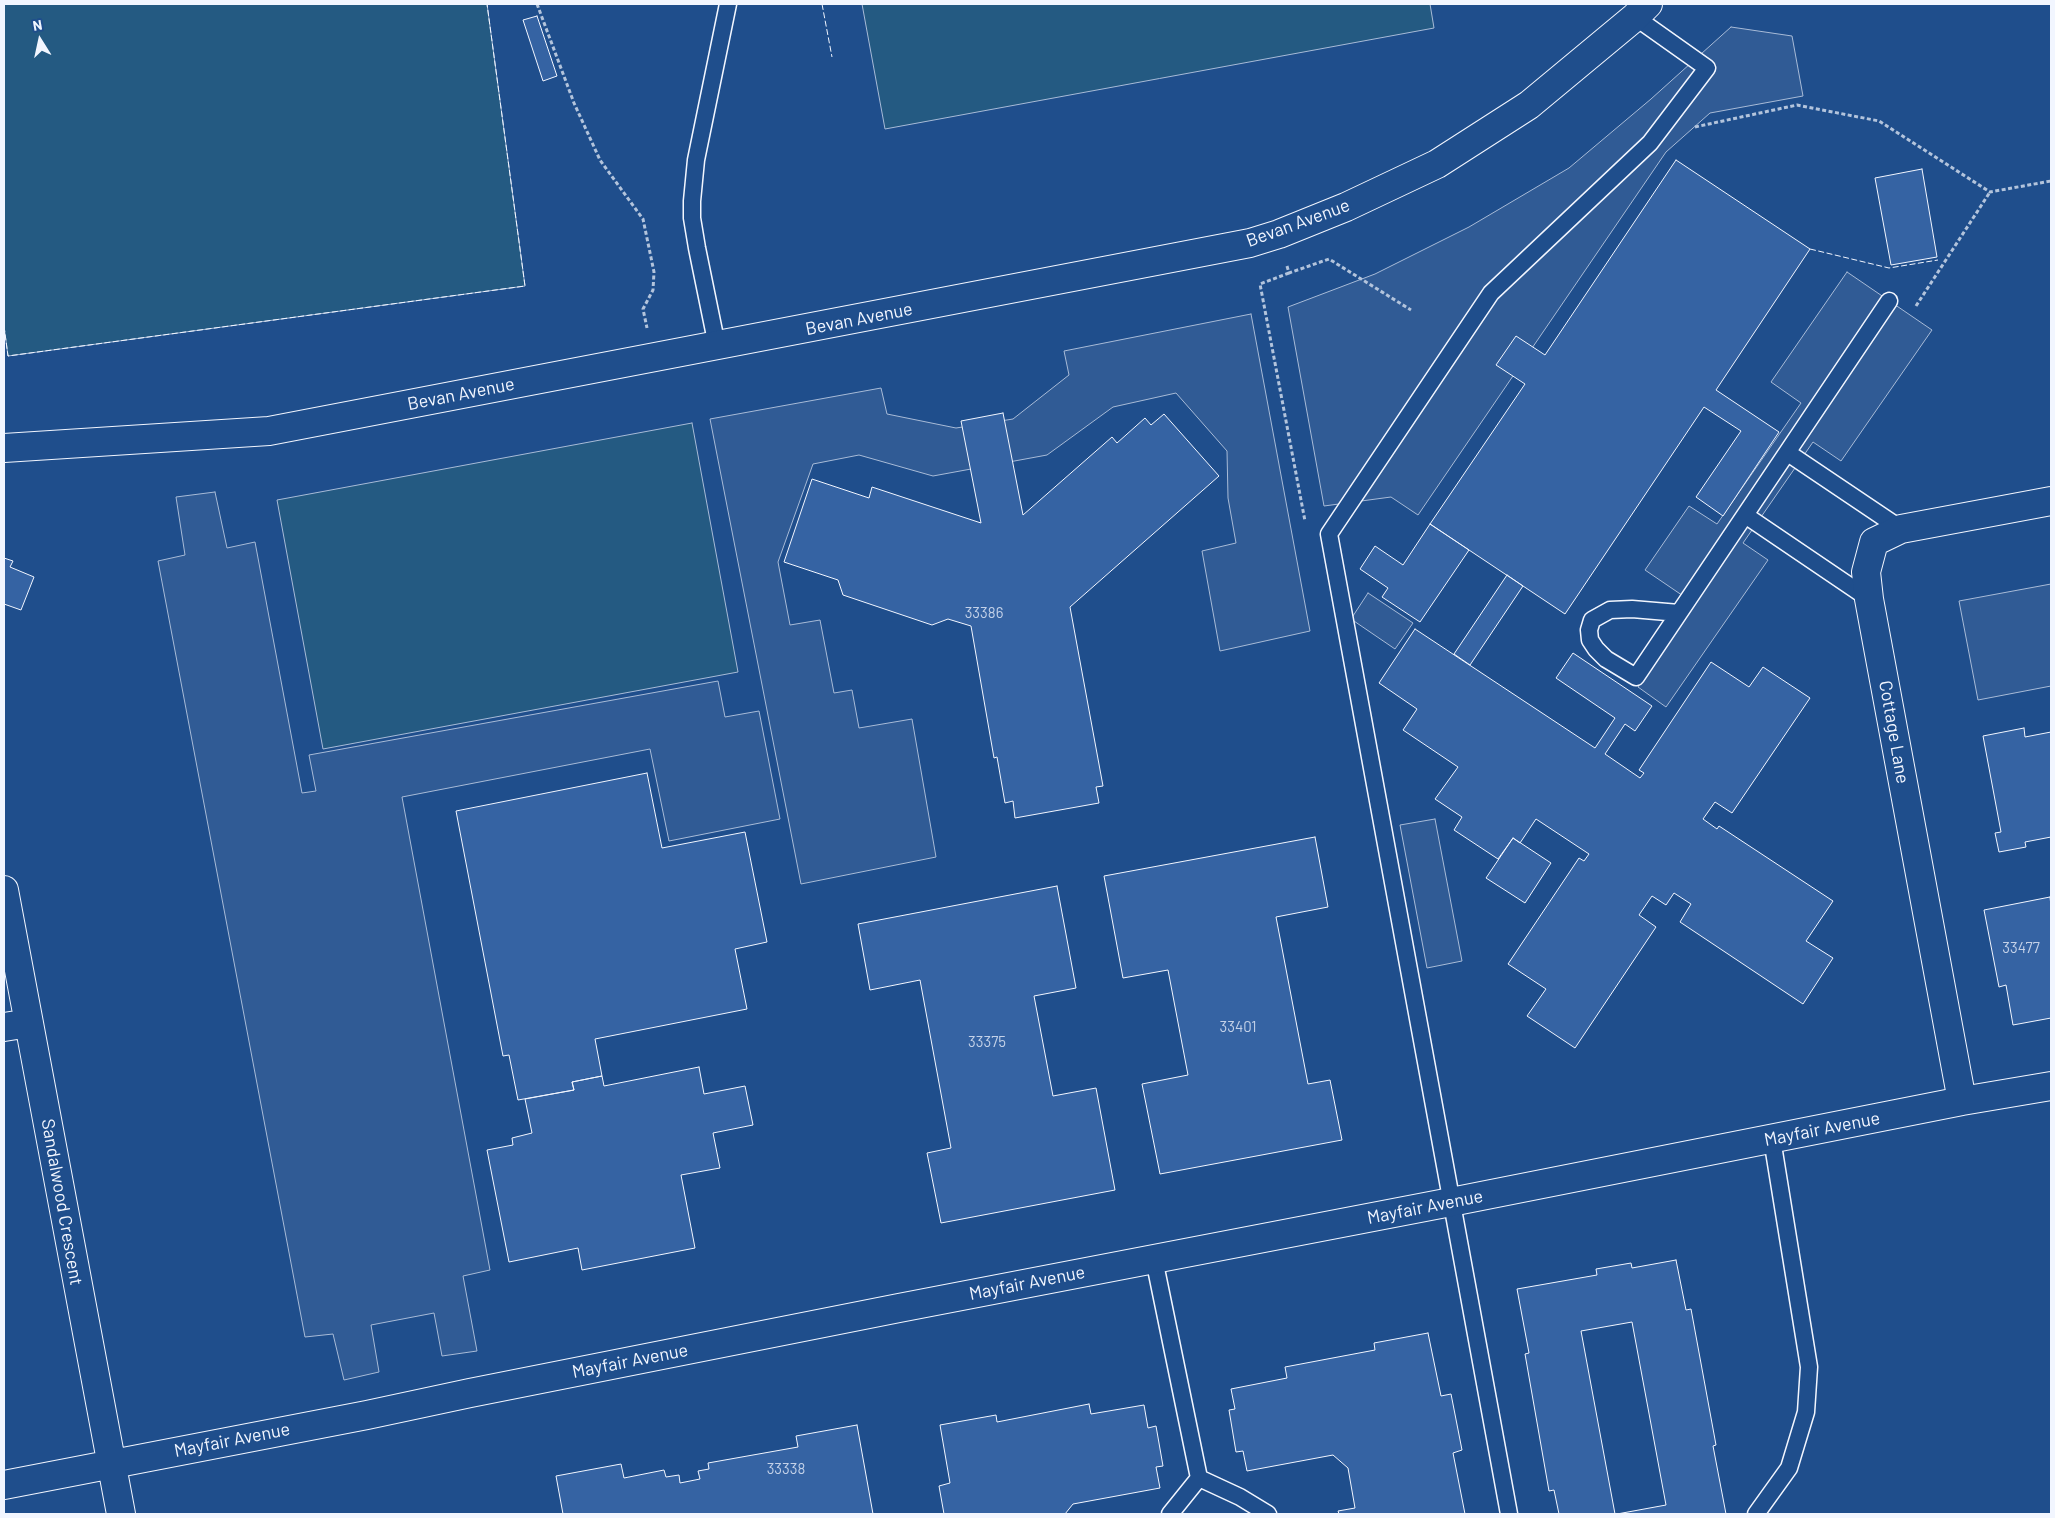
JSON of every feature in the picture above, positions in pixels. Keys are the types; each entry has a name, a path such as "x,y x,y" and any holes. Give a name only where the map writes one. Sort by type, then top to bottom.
{"street":[{"name":"Bevan Avenue","path":"4,448 269,431 1071,279 1250,243 1279,234 1346,207 1437,164 1529,105 1641,10"},
{"name":"Cottage Lane","path":"1962,1101 1869,600 1866,572 1874,542 1902,529 2051,501"},
{"name":"Sandalwood Crescent","path":"4,890 16,1025 121,1514"},
{"name":"Mayfair Avenue","path":"4,1485 1962,1101 2051,1086"}],"lane":[{"path":"717,346 697,248 692,218 692,200 696,160 728,4"},
{"path":"1509,1514 1329,534 1491,293 1650,143 1707,68 1641,10"},
{"path":"1679,614 1632,609 1610,610 1592,620 1589,630 1590,640 1606,659 1636,677 1679,614 1745,515 1788,453 1889,301"},
{"path":"1788,453 1902,529"},
{"path":"1745,515 1869,600"},
{"path":"1756,1514 1789,1468 1806,1412 1809,1367 1772,1139"},
{"path":"1154,1259 1199,1478"},
{"path":"1170,1514 1199,1478"},
{"path":"1199,1478 1240,1497 1268,1514"}],"path":[{"path":"536,4 574,103 600,160 643,219 654,272 653,290 643,309 652,358"},
{"path":"1664,124 1699,128 1797,104 1879,121 1990,192 2051,181"},
{"path":"1889,301 1915,307 1990,192"},
{"path":"1329,259 1410,310"}],"shaded area":[{"path":"4,4 487,4 525,286 8,356 4,326"},
{"path":"862,4 1430,4 1434,28 885,129"},
{"path":"1731,27 1792,36 1803,96 1710,113 1666,152 1418,515 1391,497 1324,506 1288,307 1375,274 1469,227 1569,168 1651,99"},
{"path":"1847,272 1932,330 1841,461 1813,442 1743,543 1768,560 1666,707 1638,687 1695,604 1645,570 1689,506 1717,524 1801,403 1771,382"},
{"path":"1251,314 1310,631 1220,651 1202,551 1236,543 1228,498 1227,451 1176,393 1113,407 1047,455 933,476 859,455 813,464 778,562 790,625 820,620 834,693 852,690 859,728 912,719 936,857 801,884 710,419 881,388 887,414 956,428 1013,419 1069,375 1064,351"},
{"path":"692,423 738,672 323,749 277,500"},
{"path":"215,492 227,548 255,542 302,793 316,791 309,755 718,681 725,717 759,711 780,819 669,841 650,749 402,797 490,1270 463,1276 477,1351 442,1356 434,1313 371,1325 379,1372 344,1380 333,1334 305,1337 158,561 185,555 176,497"},
{"path":"2051,584 2051,686 1978,700 1959,601"},
{"path":"1368,593 1413,623 1395,649 1351,619"},
{"path":"1435,819 1462,961 1427,968 1400,825"}],"building":[{"path":"537,16 557,76 543,81 523,20"},
{"path":"1676,160 1810,249 1716,390 1779,432 1723,516 1696,497 1741,431 1704,407 1565,614 1430,524 1525,384 1496,365 1516,336 1545,355"},
{"path":"1922,169 1937,257 1891,265 1875,178"},
{"path":"1003,413 1023,515 1112,437 1117,443 1145,418 1151,425 1164,414 1219,476 1070,607 1103,786 1096,787 1099,803 1015,818 1013,801 1005,803 997,757 994,758 971,626 948,619 932,625 843,595 838,580 784,562 812,479 869,498 872,487 981,523 961,421"},
{"path":"1430,524 1469,550 1420,622 1382,597 1388,588 1360,569 1375,546 1403,565"},
{"path":"4,558 13,561 10,567 34,577 21,610 4,604"},
{"path":"1507,575 1523,586 1470,665 1454,654"},
{"path":"1415,629 1595,748 1615,718 1556,678 1573,653 1652,706 1635,731 1625,724 1605,754 1640,778 1644,773 1639,770 1711,662 1749,687 1763,667 1810,698 1732,813 1715,802 1703,819 1717,829 1719,826 1833,901 1806,941 1833,958 1803,1004 1680,922 1691,904 1674,893 1666,905 1652,896 1639,915 1656,927 1575,1048 1527,1016 1546,989 1508,964 1579,858 1584,861 1589,854 1536,819 1520,843 1513,838 1498,859 1454,830 1462,817 1435,799 1458,767 1403,730 1417,709 1379,683"},
{"path":"2024,728 2025,737 2051,732 2051,837 2025,842 2026,847 1999,852 1995,833 2001,832 1983,736"},
{"path":"647,773 662,848 745,832 767,942 735,949 747,1009 595,1039 602,1076 572,1082 574,1090 518,1100 509,1055 503,1056 456,811"},
{"path":"1315,837 1328,907 1276,917 1308,1084 1330,1080 1342,1140 1160,1174 1142,1084 1188,1075 1168,970 1123,978 1104,876"},
{"path":"1513,838 1551,863 1525,903 1486,878"},
{"path":"1057,886 1076,988 1034,996 1053,1096 1096,1088 1115,1190 941,1223 927,1153 951,1148 920,980 870,990 858,924"},
{"path":"2050,897 2051,1018 2013,1025 2006,985 1999,987 1984,910"},
{"path":"699,1067 704,1094 745,1086 753,1125 713,1133 720,1168 681,1175 695,1248 582,1270 578,1248 509,1262 487,1150 513,1145 512,1138 532,1133 525,1099 574,1090 572,1082 602,1076 604,1086"},
{"path":"1676,1260 1686,1310 1691,1309 1716,1445 1713,1446 1726,1514 1617,1514 1666,1505 1632,1322 1581,1331 1615,1514 1559,1514 1554,1490 1549,1491 1525,1354 1529,1353 1517,1289 1597,1275 1596,1269 1631,1263 1632,1268"},
{"path":"1428,1333 1441,1396 1451,1394 1462,1450 1453,1453 1465,1514 1339,1514 1338,1511 1355,1508 1348,1468 1333,1455 1247,1471 1243,1451 1236,1452 1229,1410 1235,1409 1231,1389 1287,1378 1285,1367 1375,1350 1374,1343"},
{"path":"1089,1404 1091,1414 1144,1405 1148,1428 1156,1426 1163,1466 1156,1467 1160,1488 1073,1504 1065,1514 944,1514 939,1486 950,1483 940,1425 996,1415 997,1422"},
{"path":"857,1425 873,1514 563,1514 556,1476 621,1464 624,1478 664,1470 666,1477 679,1475 680,1483 700,1479 698,1471 709,1469 708,1463 798,1447 796,1436"}],"fence":[{"path":"4,326 8,356 525,286 487,4"},
{"path":"822,4 832,57"},
{"path":"1810,249 1889,268 1938,260"}]}
